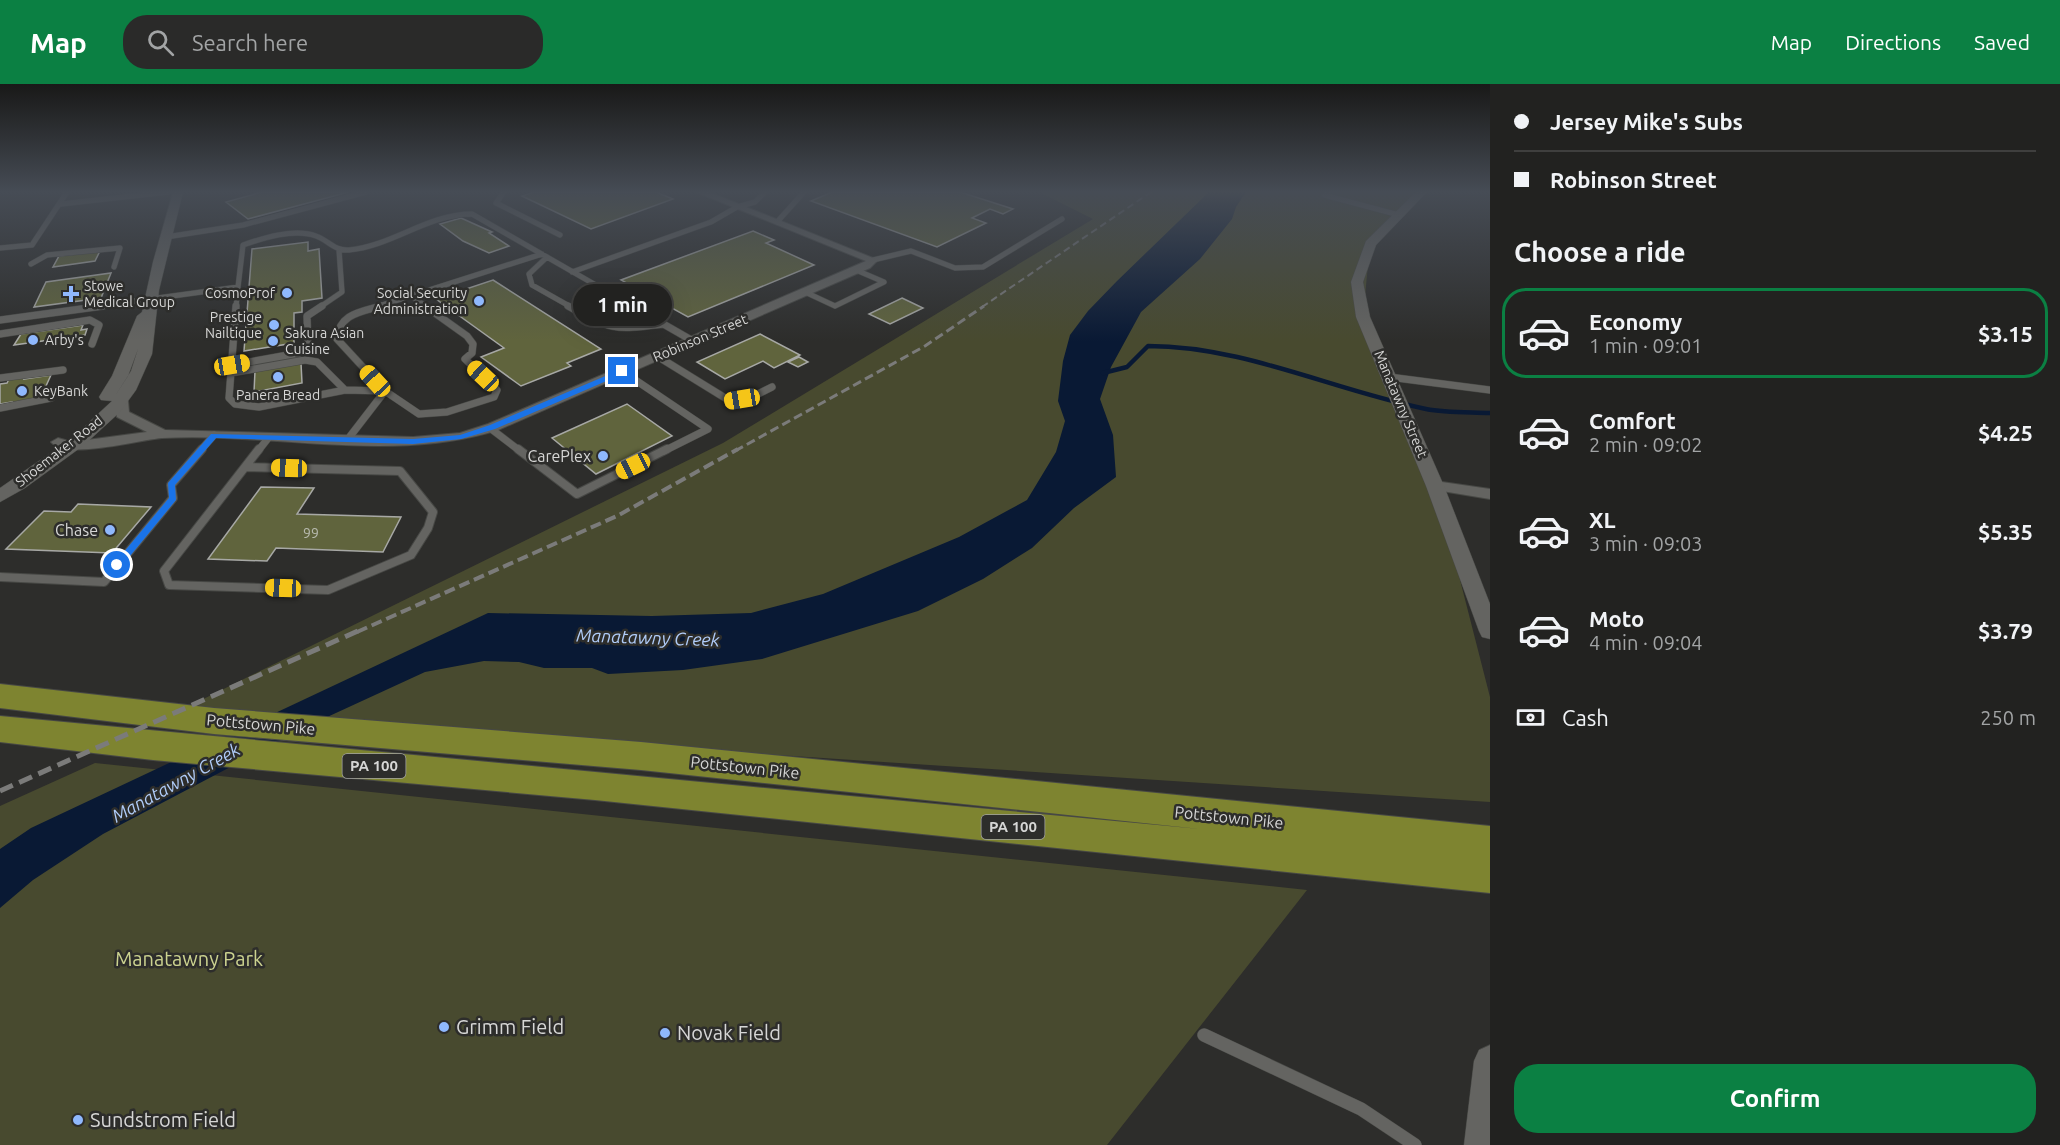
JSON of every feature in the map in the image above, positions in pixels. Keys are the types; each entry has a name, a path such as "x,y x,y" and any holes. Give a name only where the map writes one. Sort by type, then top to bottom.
{"highway":[{"name":"Pottstown Pike","path":"0,696 214,721 641,756 1433,854 1490,875"},
{"name":"Pottstown Pike","path":"0,729 153,746 595,785 1433,854 1490,843"}],"street":[{"name":"Shoemaker Road","path":"0,482 64,444 112,390 150,302 165,242"},
{"path":"826,242 873,260"},
{"name":"Manatawny Street","path":"1372,242 1357,282 1364,317 1436,486 1490,631"},
{"name":"Robinson Street","path":"64,444 162,434 413,441 461,437 490,428 856,270 873,260"},
{"name":"Shoemaker Road","path":"0,496 121,401 139,372 147,349 150,302"},
{"name":"Robinson Street","path":"121,401 122,414 162,434"},
{"path":"1436,486 1490,494"},
{"path":"1481,1145 1490,1061"}],"lane":[{"path":"0,248 32,244 34,242"},
{"path":"253,242 243,245 229,398 235,404 259,407 345,390 385,391"},
{"path":"325,242 339,250 375,242"},
{"path":"520,242 693,340"},
{"path":"572,272 657,242"},
{"path":"873,260 911,251 955,268 983,267 1025,242"},
{"path":"31,264 36,259 47,255 120,248 114,267"},
{"path":"232,369 299,353 308,347 307,316 342,292 339,250"},
{"path":"411,296 467,336 473,344 471,353 465,359 497,390 494,397 476,405 447,412 419,414 385,391 337,339 338,328 346,317 411,296 545,256"},
{"path":"545,256 529,274 532,285 604,326 619,329 664,324"},
{"path":"805,292 834,306 884,282 856,270"},
{"path":"0,320 150,302 238,287"},
{"path":"0,334 90,320 99,325 92,344"},
{"path":"657,356 730,401 752,397 772,387"},
{"path":"232,369 305,360 317,362 345,390"},
{"path":"0,378 63,370"},
{"path":"490,428 577,494 708,429 622,371"},
{"path":"1389,377 1490,390"},
{"path":"348,439 385,391"},
{"path":"0,408 51,398"},
{"path":"0,578 104,582 173,498 171,485 214,435"},
{"path":"244,467 400,471 433,512 428,528 411,555 328,590 169,585 164,571 244,467 269,437"},
{"path":"1204,1035 1361,1109 1415,1145"}],"green space":[{"path":"1056,242 1372,242 1370,244 1363,317 1436,486 1490,697 1490,802 171,715 723,443"},
{"name":"Manatawny Park","path":"95,763 1307,890 1107,1145 0,1145 0,806"}],"water":[{"name":"Manatawny Creek","path":"1158,242 1214,242 1200,259 1141,312 1111,367 1100,399 1113,435 1116,477 1074,508 1032,548 983,579 918,611 762,659 683,670 608,674 592,668 544,668 519,662 484,661 425,672 312,724 103,834 33,880 0,908 0,849 31,828 488,613 652,616 751,613 823,594 959,537 1027,500 1056,452 1065,421 1058,401 1063,361 1070,335 1088,311"}],"building":[{"path":"308,242 308,251 319,249 322,298 302,301 302,312 294,313 294,343 244,351 252,249"},
{"path":"464,242 502,242 509,246 489,253"},
{"path":"725,242 770,242 766,243 814,265 688,317 621,280"},
{"path":"922,242 948,242 937,247"},
{"path":"100,251 95,261 53,267 59,256"},
{"path":"111,273 101,298 34,307 46,282"},
{"path":"493,280 601,349 567,363 571,366 521,386 481,357 504,348 436,299"},
{"path":"902,298 923,308 890,324 869,314"},
{"name":"Arby's","path":"83,325 81,330 87,329 85,335 14,345 21,334"},
{"path":"760,334 800,355 774,368 763,361 725,379 697,362"},
{"path":"799,357 808,362 798,367 788,362"},
{"name":"Panera Bread","path":"301,363 302,383 254,392 255,371"},
{"name":"KeyBank","path":"27,372 24,379 51,375 41,397 10,406 12,402 0,404 0,384 7,383 11,375"},
{"name":"CarePlex","path":"627,404 672,436 596,474 552,438"},
{"path":"261,487 314,488 297,514 401,517 383,552 276,548 267,561 208,559"},
{"path":"78,504 151,507 112,553 6,549 44,511 71,512"}],"waterway":[{"path":"1103,373 1127,367 1148,346 1184,348 1253,361 1426,409 1490,413"}],"railway":[{"path":"982,307 1078,242"},
{"path":"735,451 925,346 984,306"},
{"path":"357,632 617,516 738,449"},
{"path":"0,791 360,630"}],"place":[{"name":"CosmoProf","path":"287,293"},
{"name":"Stowe Medical Group","path":"71,294"},
{"name":"Social Security Administration","path":"479,301"},
{"name":"Prestige Nailtique","path":"274,325"},
{"name":"Arby's","path":"33,340"},
{"name":"Sakura Asian Cuisine","path":"273,341"},
{"name":"Panera Bread","path":"278,377"},
{"name":"KeyBank","path":"22,391"},
{"name":"CarePlex","path":"603,456"},
{"name":"Chase","path":"110,530"},
{"name":"Grimm Field","path":"444,1027"},
{"name":"Novak Field","path":"665,1033"},
{"name":"Sundstrom Field","path":"78,1120"}],"route":[{"path":"117,565 173,498 171,485 214,435 413,441 461,437 493,427 622,371"}]}
